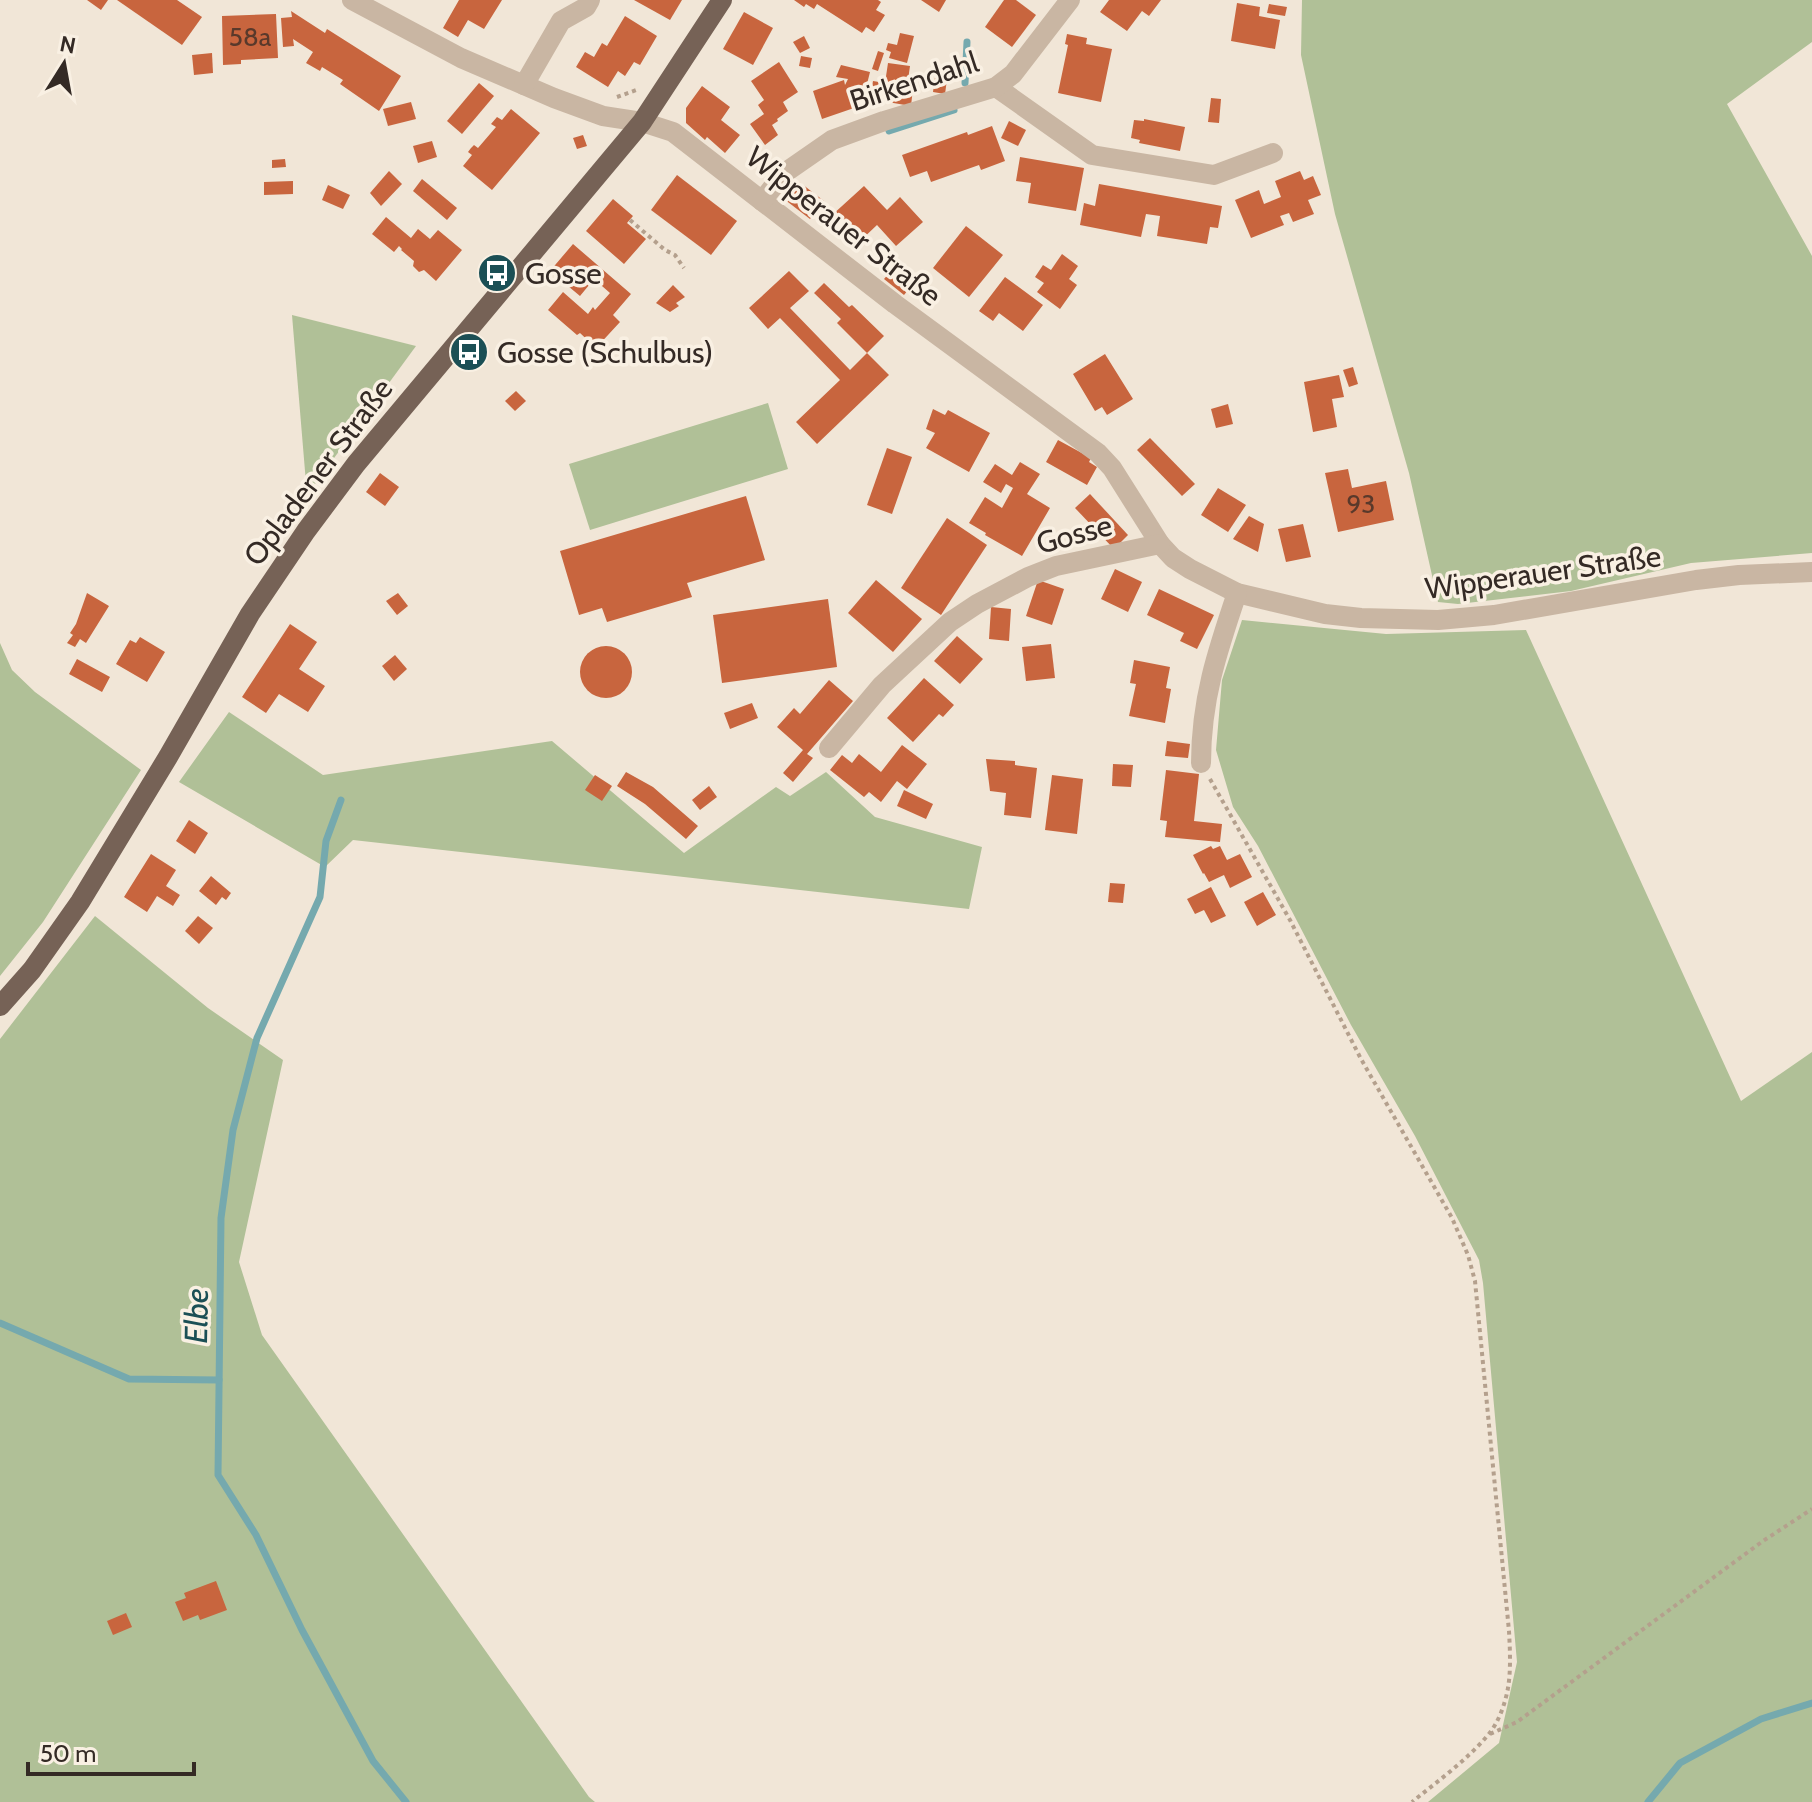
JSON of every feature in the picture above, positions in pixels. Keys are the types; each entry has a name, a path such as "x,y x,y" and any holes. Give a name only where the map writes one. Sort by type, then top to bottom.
{"main road":[{"name":"Opladener Straße","path":"0,1006 32,970 80,902 250,614 306,531 356,464 642,122 722,0"}],"street":[{"name":"Wipperauer Straße","path":"352,0 461,58 524,85 603,116 642,122 673,132 895,304 1098,453 1112,468 1160,544 1173,558 1237,593 1334,615 1438,620 1542,608 1696,580 1812,572"},
{"path":"524,85 561,21 586,7 590,0"},
{"name":"Birkendahl","path":"762,201 783,174 832,140 996,87 1013,74 1070,0"},
{"path":"996,87 1092,155 1214,175 1273,153"},
{"name":"Gosse","path":"829,748 882,685 950,622 977,604 1056,566 1160,544"},
{"path":"1201,763 1207,693 1237,593"}],"path":[{"path":"630,220 675,255 684,268"},
{"path":"1201,763 1290,920 1361,1059 1452,1218 1472,1267 1509,1631 1510,1674 1500,1715 1488,1735 1412,1802"},
{"path":"1488,1735 1517,1722 1763,1541 1812,1509"}],"green space":[{"path":"1302,0 1812,0 1812,42 1727,104 1812,256 1812,553 1691,563 1571,591 1458,604 1438,602 1409,473 1335,214 1301,55"},
{"path":"292,315 416,346 307,495"},
{"path":"768,403 788,469 590,530 569,464"},
{"path":"1242,620 1386,634 1526,630 1741,1101 1812,1052 1812,1802 1428,1802 1499,1743 1517,1662 1483,1283 1479,1260 1415,1136 1351,1025 1258,846 1233,807 1216,750 1222,680"},
{"path":"0,643 12,670 35,692 141,770 43,922 0,976"},
{"path":"229,712 323,775 552,741 684,853 776,787 790,796 826,772 875,817 982,847 969,909 353,840 325,867 179,782"},
{"path":"95,916 208,1008 283,1060 239,1262 262,1335 595,1802 0,1802 0,1039"}],"building":[{"path":"87,0 108,0 101,10"},
{"path":"117,0 177,0 202,17 182,45"},
{"path":"459,0 502,0 484,29 468,20 458,37 443,28"},
{"path":"634,0 682,0 670,20"},
{"path":"794,0 878,0 881,2 876,10 885,15 874,32 866,27 862,33 817,4 814,9"},
{"path":"921,0 946,0 939,12"},
{"path":"1004,0 1016,0 1036,15 1012,47 985,27"},
{"path":"1109,0 1161,0 1149,16 1142,11 1127,31 1100,12"},
{"path":"1237,3 1260,7 1259,16 1280,20 1275,49 1231,41"},
{"path":"1269,4 1287,7 1285,16 1267,13"},
{"path":"291,11 325,33 327,29 401,76 379,111 340,84 343,80 322,67 320,71 306,63 313,52 293,39 294,46 283,47 281,18 292,17"},
{"path":"744,12 773,28 753,65 723,49"},
{"path":"276,14 278,58 241,60 241,64 223,65 222,16"},
{"path":"625,16 657,36 640,65 634,62 625,76 618,71 608,87 576,67 585,52 594,57 602,43 607,46"},
{"path":"900,33 914,36 907,63 889,58 891,52 886,50 888,43 897,45"},
{"path":"1067,34 1087,38 1086,44 1112,49 1101,102 1058,93 1068,45 1065,44"},
{"path":"804,36 810,48 800,53 793,42"},
{"path":"878,51 884,53 878,71 872,69"},
{"path":"212,53 213,73 194,75 192,55"},
{"path":"801,56 812,58 810,68 799,66"},
{"path":"779,62 798,92 783,102 788,111 772,125 778,135 765,145 750,124 764,114 758,105 764,100 751,81"},
{"path":"888,63 910,66 907,87 913,88 911,106 870,99 873,81 885,83"},
{"path":"841,65 870,72 864,96 848,90 854,108 822,119 813,91 844,80 845,85 848,79 836,77"},
{"path":"936,70 948,72 945,94 933,92"},
{"path":"479,83 494,96 462,134 447,121"},
{"path":"702,86 730,107 721,120 740,135 725,153 686,123 686,108"},
{"path":"1211,98 1221,99 1219,123 1208,122"},
{"path":"411,102 416,119 388,126 383,109"},
{"path":"511,109 540,133 492,190 463,166 472,155 468,152 471,148 474,145 478,148 496,127 491,124 497,117 502,120"},
{"path":"1134,120 1185,127 1180,151 1139,143 1140,140 1131,138"},
{"path":"1009,121 1026,130 1018,146 1001,138"},
{"path":"992,126 1005,161 981,170 979,165 931,182 927,171 910,177 902,155"},
{"path":"583,135 587,146 577,149 573,138"},
{"path":"432,141 437,157 418,163 413,146"},
{"path":"1020,157 1084,168 1076,211 1028,203 1031,183 1016,181"},
{"path":"285,159 286,167 272,168 272,160"},
{"path":"389,171 402,184 381,206 370,193"},
{"path":"1300,171 1304,180 1313,176 1321,195 1308,200 1314,214 1293,222 1289,213 1280,216 1284,225 1251,238 1235,200 1259,190 1264,204 1281,197 1275,181"},
{"path":"677,175 737,221 711,255 651,210"},
{"path":"422,179 457,208 447,220 413,191"},
{"path":"293,181 293,194 264,195 264,182"},
{"path":"798,181 824,201 810,219 784,199"},
{"path":"1099,184 1222,206 1218,228 1210,227 1207,244 1157,236 1160,216 1146,214 1141,237 1080,225 1084,203 1095,206"},
{"path":"328,185 350,195 343,209 322,200"},
{"path":"864,186 887,210 900,197 923,222 896,246 877,225 857,244 831,216"},
{"path":"613,199 633,216 627,223 646,239 624,264 586,231"},
{"path":"386,217 411,238 418,229 430,239 438,230 462,250 436,281 424,270 419,272 413,266 414,261 399,246 394,252 372,234"},
{"path":"966,226 1003,255 969,297 933,268"},
{"path":"573,244 631,294 613,315 620,322 596,348 548,310 563,292 588,314 610,293 594,279 580,296 550,271"},
{"path":"1062,254 1078,266 1069,279 1077,285 1060,309 1037,292 1044,283 1035,277 1043,265 1051,270"},
{"path":"892,270 912,285 904,295 884,279"},
{"path":"789,271 809,291 790,308 850,370 867,353 889,375 817,444 796,422 840,380 780,318 768,329 749,308"},
{"path":"1005,277 1043,305 1023,331 999,313 993,321 979,311"},
{"path":"824,283 884,336 867,353 837,323 841,319 814,293"},
{"path":"673,285 685,297 670,312 656,303"},
{"path":"1105,354 1133,399 1107,415 1102,407 1095,411 1073,374"},
{"path":"1353,367 1358,384 1349,387 1343,370"},
{"path":"1339,375 1344,397 1332,399 1337,427 1313,432 1304,382"},
{"path":"516,391 526,401 515,411 505,401"},
{"path":"1228,404 1233,424 1216,428 1211,409"},
{"path":"933,409 945,415 948,410 990,433 969,472 926,448 935,433 926,429"},
{"path":"1150,438 1195,484 1182,496 1137,450"},
{"path":"1058,440 1091,458 1089,462 1097,467 1087,485 1046,462"},
{"path":"887,448 912,457 892,514 867,505"},
{"path":"1020,462 1040,474 1027,494 1050,508 1022,556 969,523 985,497 1002,508 1013,488 1006,484 1001,493 983,482 995,464 1012,475"},
{"path":"1348,469 1352,488 1386,481 1394,520 1338,532 1325,473"},
{"path":"380,473 399,487 385,506 366,492"},
{"path":"1218,488 1246,505 1228,532 1201,515"},
{"path":"1090,494 1128,535 1114,549 1075,508"},
{"path":"746,496 765,560 687,583 692,597 607,622 602,608 579,615 560,551"},
{"path":"1249,516 1264,524 1258,552 1233,539"},
{"path":"947,518 987,545 941,615 901,588"},
{"path":"1303,524 1311,557 1286,562 1278,529"},
{"path":"1115,569 1142,582 1128,612 1101,599"},
{"path":"876,580 922,619 893,652 848,613"},
{"path":"1038,580 1064,589 1052,625 1026,616"},
{"path":"1159,589 1214,615 1197,649 1180,641 1184,633 1147,615"},
{"path":"87,593 109,606 86,643 80,639 75,647 67,643 73,635 70,633"},
{"path":"398,593 408,606 397,615 386,601"},
{"path":"828,599 837,667 722,683 713,615"},
{"path":"991,607 1011,609 1009,641 989,639"},
{"path":"290,624 317,642 299,669 325,686 308,712 279,694 266,713 242,697"},
{"path":"957,636 983,659 960,684 934,661"},
{"path":"140,637 165,652 147,682 116,664 130,640 136,643"},
{"path":"1051,644 1055,678 1026,681 1022,647"},
{"path":"606,646 624,654 632,672 624,690 606,698 588,690 580,672 588,654"},
{"path":"395,655 407,669 394,681 382,666"},
{"path":"77,659 110,677 102,692 69,674"},
{"path":"1134,660 1170,667 1166,688 1171,689 1165,723 1129,716 1136,684 1130,683"},
{"path":"924,678 954,705 943,717 939,714 913,742 887,718"},
{"path":"829,680 853,701 807,754 813,758 793,782 783,773 803,750 777,727 794,708 800,714"},
{"path":"752,703 758,718 730,729 724,713"},
{"path":"1167,741 1190,744 1188,758 1165,756"},
{"path":"902,745 927,764 907,789 897,781 881,802 869,792 864,797 830,770 842,755 852,763 859,754 881,772"},
{"path":"986,759 1015,761 1015,765 1037,768 1031,818 1004,815 1006,793 990,791"},
{"path":"1113,764 1133,765 1131,787 1112,786"},
{"path":"1166,770 1199,774 1194,821 1222,824 1220,842 1165,837 1167,821 1160,820"},
{"path":"626,772 653,787 698,826 686,839 645,804 617,786"},
{"path":"595,775 612,786 602,801 585,790"},
{"path":"1052,775 1083,779 1077,834 1045,830"},
{"path":"709,786 717,797 700,810 692,800"},
{"path":"904,790 933,804 926,819 897,806"},
{"path":"189,820 208,833 195,854 176,841"},
{"path":"1211,846 1213,849 1220,846 1227,860 1240,854 1252,877 1230,888 1224,875 1209,882 1193,855"},
{"path":"151,854 176,870 166,886 180,895 173,906 157,896 147,912 124,897"},
{"path":"211,876 231,893 226,900 222,897 216,905 199,891"},
{"path":"1110,883 1125,884 1123,903 1108,902"},
{"path":"1211,887 1226,916 1211,923 1204,910 1195,914 1187,899"},
{"path":"1263,892 1276,915 1257,926 1244,902"},
{"path":"198,916 213,928 199,944 185,931"},
{"path":"216,1581 227,1610 200,1620 198,1615 183,1621 175,1602 186,1598 184,1593"},
{"path":"126,1613 132,1627 113,1635 107,1621"}],"waterway":[{"name":"Elbe","path":"965,83 967,42"},
{"name":"Elbe","path":"889,131 954,110"},
{"name":"Elbe","path":"341,800 326,841 320,897 257,1038 233,1130 221,1218 218,1475 256,1535 302,1630 373,1761 406,1802"},
{"path":"0,1323 129,1379 219,1380"},
{"path":"1648,1802 1680,1763 1761,1719 1812,1703"}],"place":[{"name":"Gosse","path":"497,273"},
{"name":"Gosse (Schulbus)","path":"469,352"}]}
